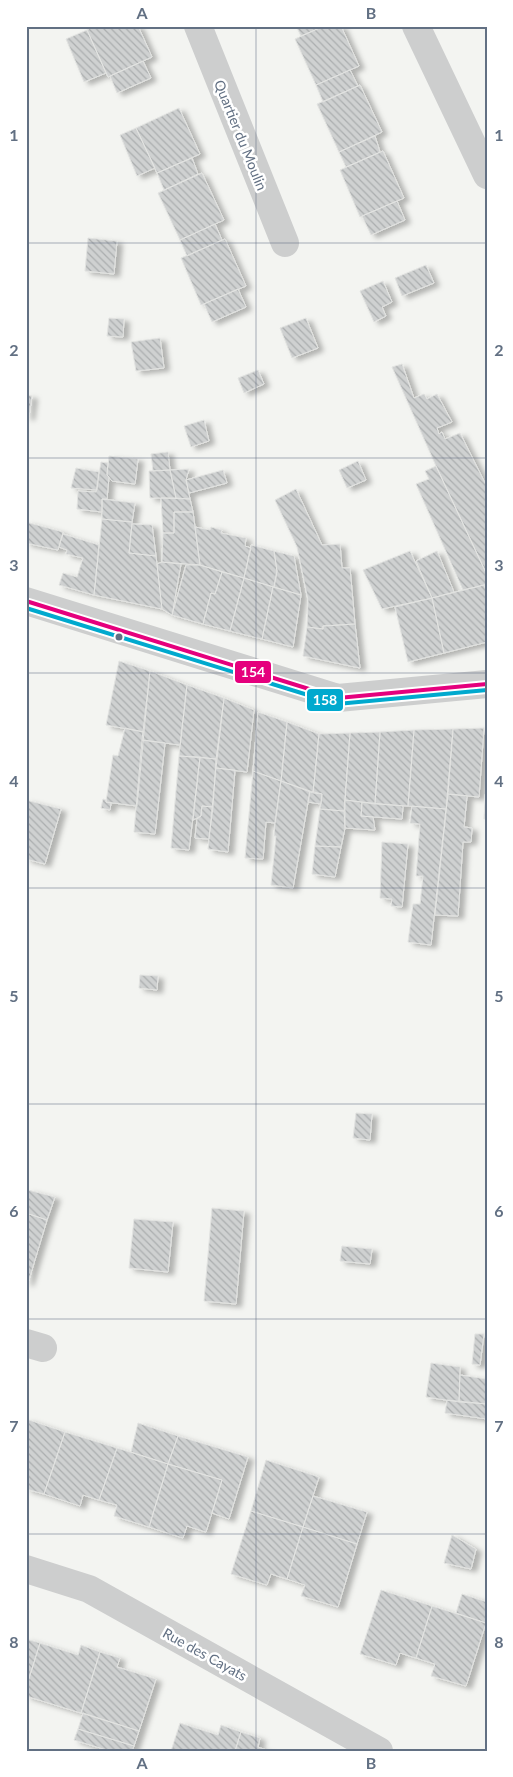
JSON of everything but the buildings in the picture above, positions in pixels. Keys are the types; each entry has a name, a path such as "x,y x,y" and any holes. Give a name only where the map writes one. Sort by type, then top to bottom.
{"street":[{"name":"Quartier du Moulin","path":"198,26 285,243"},
{"path":"416,26 487,175"},
{"path":"26,601 338,698 487,684"},
{"name":"Rue des Cayats","path":"26,1569 89,1589 379,1751"}],"transit line":[{"name":"154","path":"26,601 338,698 487,684"},
{"name":"158","path":"26,608 337,704 487,690"}]}
